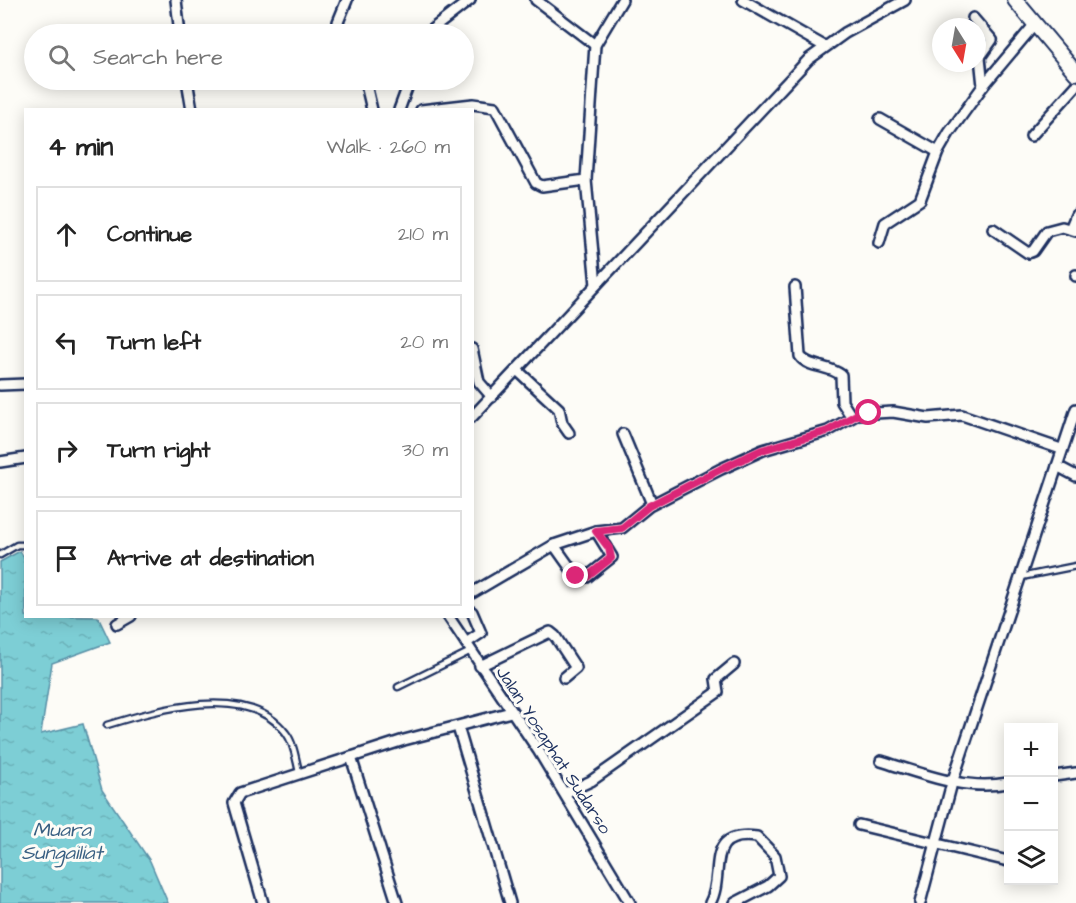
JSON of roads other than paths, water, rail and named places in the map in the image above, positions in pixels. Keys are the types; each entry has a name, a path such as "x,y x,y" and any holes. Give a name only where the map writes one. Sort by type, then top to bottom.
{"main road":[{"path":"1015,0 1076,73"}],"street":[{"path":"176,0 179,24"},
{"path":"338,24 347,0"},
{"path":"439,24 470,0"},
{"path":"536,0 595,45"},
{"path":"596,285 586,180 595,45 622,0"},
{"path":"743,0 824,46"},
{"path":"474,415 824,46 905,0"},
{"path":"879,243 885,224 920,200 938,152 983,86 1035,24"},
{"path":"986,33 992,40 986,48"},
{"path":"982,72 983,86"},
{"path":"1031,136 1076,86"},
{"path":"189,90 192,108"},
{"path":"367,90 371,108"},
{"path":"400,108 406,90"},
{"path":"438,108 473,104 495,107 519,156 537,185 586,180"},
{"path":"880,119 938,152"},
{"path":"993,229 1028,253 1033,250 1047,231 1062,227 1073,230 1076,215"},
{"path":"795,286 801,357 806,362 825,366 839,373 842,381 842,402 851,416"},
{"path":"474,358 479,382 492,397"},
{"path":"517,370 559,409 562,423 569,433"},
{"path":"0,385 24,384"},
{"path":"920,903 952,783 1076,409"},
{"path":"474,592 554,545 596,531 622,528 652,504 762,450 828,431 851,416 893,412 928,418 962,415 1061,449"},
{"path":"623,434 652,504"},
{"path":"0,462 24,458"},
{"path":"1057,466 1076,476"},
{"path":"554,545 576,576 587,577 612,557 596,531"},
{"path":"468,647 481,633 474,617"},
{"path":"117,624 128,618"},
{"name":"Jalan Yosaphat Sudarso","path":"449,618 468,647 487,662 511,712 572,790 630,903"},
{"path":"487,662 550,632 575,667 575,670 564,678"},
{"path":"572,790 718,692 716,679 734,664"},
{"path":"263,903 233,801 240,793 299,772 511,712"},
{"path":"458,727 510,903"},
{"path":"351,757 397,903"},
{"path":"881,761 952,783 990,786 1004,784"},
{"path":"1058,775 1076,773"},
{"path":"859,825 1004,860"},
{"path":"710,903 717,887 717,861 721,850 736,839 757,837 775,856 779,876 768,886 735,903"}],"lane":[{"path":"0,555 17,545 24,545"},
{"path":"1024,569 1076,566"},
{"path":"398,687 468,647"},
{"path":"107,725 185,705 227,704 250,709 267,717 286,732 299,772"}],"water":[{"name":"Muara Sungailiat","path":"20,551 24,557 24,618 98,618 110,642 52,663 41,734 83,724 102,790 150,861 168,903 0,903 0,562"}]}
